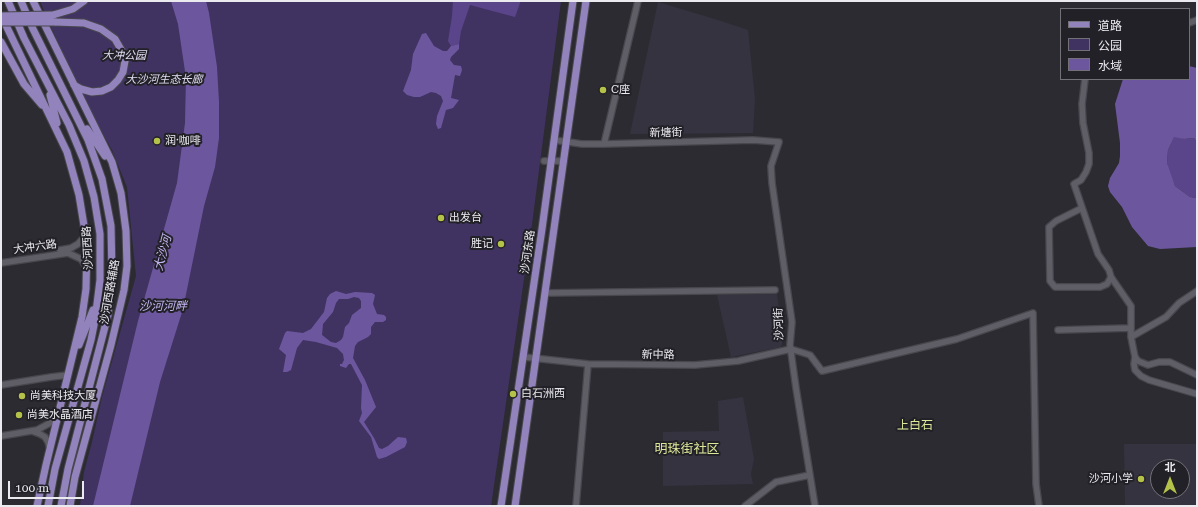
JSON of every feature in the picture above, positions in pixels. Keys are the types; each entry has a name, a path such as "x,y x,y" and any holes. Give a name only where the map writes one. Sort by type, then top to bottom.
{"main road":[{"name":"沙河西路","path":"8,1 24,38 76,140 92,186 100,242 101,268 99,293 90,340 56,469 48,506"},
{"path":"21,1 33,29 88,140 100,172 108,206 112,241 110,302 92,379 68,469 61,506"},
{"name":"沙河西路辅路","path":"33,1 107,150 116,174 125,218 127,261 124,290 98,395 75,478 70,506"},
{"path":"1,22 54,18 73,9 84,1"},
{"name":"沙河东路","path":"501,506 524,357 548,161 554,140 573,1"},
{"name":"沙河东路","path":"515,506 586,1"},
{"path":"1,15 54,18 84,23 101,29 115,39 123,53 125,61 123,72 118,80 111,87 102,91 92,92 74,85"},
{"name":"沙河西路辅路","path":"1,15 61,138 77,184 85,232 87,271 84,308 39,493 39,506"},
{"path":"1,42 24,84 31,94 47,110"},
{"path":"46,81 61,138"},
{"path":"74,110 116,174"},
{"path":"70,366 99,293"},
{"path":"92,379 111,345"}],"street":[{"path":"604,144 638,1"},
{"path":"1086,80 1082,104 1083,123 1089,153 1089,164 1081,180 1074,184 1098,254 1109,270 1111,278 1130,306 1131,337 1136,357 1138,361 1148,365 1159,362 1170,362 1197,375"},
{"name":"新塘街","path":"554,140 604,144 753,140 779,142"},
{"name":"沙河街","path":"779,142 771,166 772,182 792,322 790,349 815,506"},
{"path":"548,161 564,161"},
{"path":"1082,208 1056,221 1049,227 1050,281 1055,287 1100,287 1107,284 1111,278"},
{"name":"大冲六路","path":"1,259 71,248 80,242 84,237 85,232"},
{"name":"大冲六路","path":"1,262 68,253 81,258 86,265 87,271"},
{"path":"545,293 776,290"},
{"path":"1131,337 1166,317 1179,303 1197,291"},
{"path":"790,349 810,355 822,371 957,339 1033,313 1036,484 1039,506"},
{"path":"1058,330 1130,328"},
{"name":"新中路","path":"524,357 588,364 695,365 738,361 790,349"},
{"path":"1136,357 1134,364 1135,370 1141,376 1148,380 1197,394"},
{"path":"576,506 588,364"},
{"path":"1,385 68,375"},
{"path":"1,436 32,431 50,424 58,416"},
{"path":"32,431 45,437 50,449"},
{"path":"745,506 776,482 810,476"}],"shaded area":[{"path":"453,1 520,1 520,3 515,17 470,5 461,31 459,44 451,46 448,41"},
{"path":"658,2 748,30 755,99 753,133 630,134"},
{"path":"1174,136 1184,139 1194,138 1197,142 1197,198 1190,197 1175,186 1169,172 1167,163 1168,150"},
{"path":"777,294 783,340 781,347 731,357 717,295"},
{"path":"743,397 754,459 751,474 753,484 663,486 663,432 719,431 718,401"},
{"name":"沙河小学","path":"1124,444 1197,444 1197,506 1125,506"}],"green space":[{"path":"40,1 561,1 532,224 491,506 80,506 84,472 102,397 136,276 127,187 112,150 88,107"}],"water":[{"name":"沙河河畔","path":"171,1 206,1 217,67 219,102 219,138 215,167 204,206 183,309 160,382 130,506 93,506 138,321 177,183 185,123 186,78 178,24"},
{"path":"426,33 434,46 443,51 447,51 451,46 459,44 459,49 450,60 454,65 461,66 462,70 460,76 455,75 451,98 459,100 453,108 446,110 441,128 438,129 436,124 437,116 443,101 441,96 431,92 420,97 414,97 407,95 403,91 411,70 413,54 422,34"},
{"path":"1190,66 1197,68 1197,142 1194,138 1184,139 1174,137 1168,150 1167,163 1175,186 1190,197 1197,198 1197,247 1160,249 1148,246 1132,227 1122,207 1110,192 1108,186 1110,178 1119,163 1120,156 1120,143 1115,104 1123,80 1190,80"},
{"path":"336,291 346,294 355,292 372,293 375,295 373,304 377,314 384,315 386,317 386,320 383,322 375,322 371,327 371,334 358,342 355,346 353,358 365,380 376,407 364,422 379,448 382,449 388,446 398,437 406,438 407,442 405,447 386,457 379,459 377,457 371,437 359,421 362,413 362,385 351,364 349,364 346,368 340,366 344,360 343,354 337,348 303,340 297,348 291,370 283,372 286,355 279,349 285,333 287,331 303,333 311,329 324,312 327,298 330,294","holes":["354,297 359,298 361,301 361,308 352,315 349,323 345,327 341,340 336,343 331,342 322,335 323,324 333,312 339,299"]}],"place":[{"name":"C座","path":"603,90"},
{"name":"润·咖啡","path":"157,141"},
{"name":"出发台","path":"441,218"},
{"name":"胜记","path":"501,244"},
{"name":"白石洲西","path":"513,394"},
{"name":"尚美科技大厦","path":"22,396"},
{"name":"尚美水晶酒店","path":"19,415"},
{"name":"沙河小学","path":"1141,479"}],"district":[{"name":"上白石","path":"915,425"},
{"name":"明珠街社区","path":"687,449"}],"park label":[{"name":"大冲公园","path":"124,56"},
{"name":"大沙河生态长廊","path":"164,80"}],"water label":[{"name":"大沙河","path":"163,253"}]}
